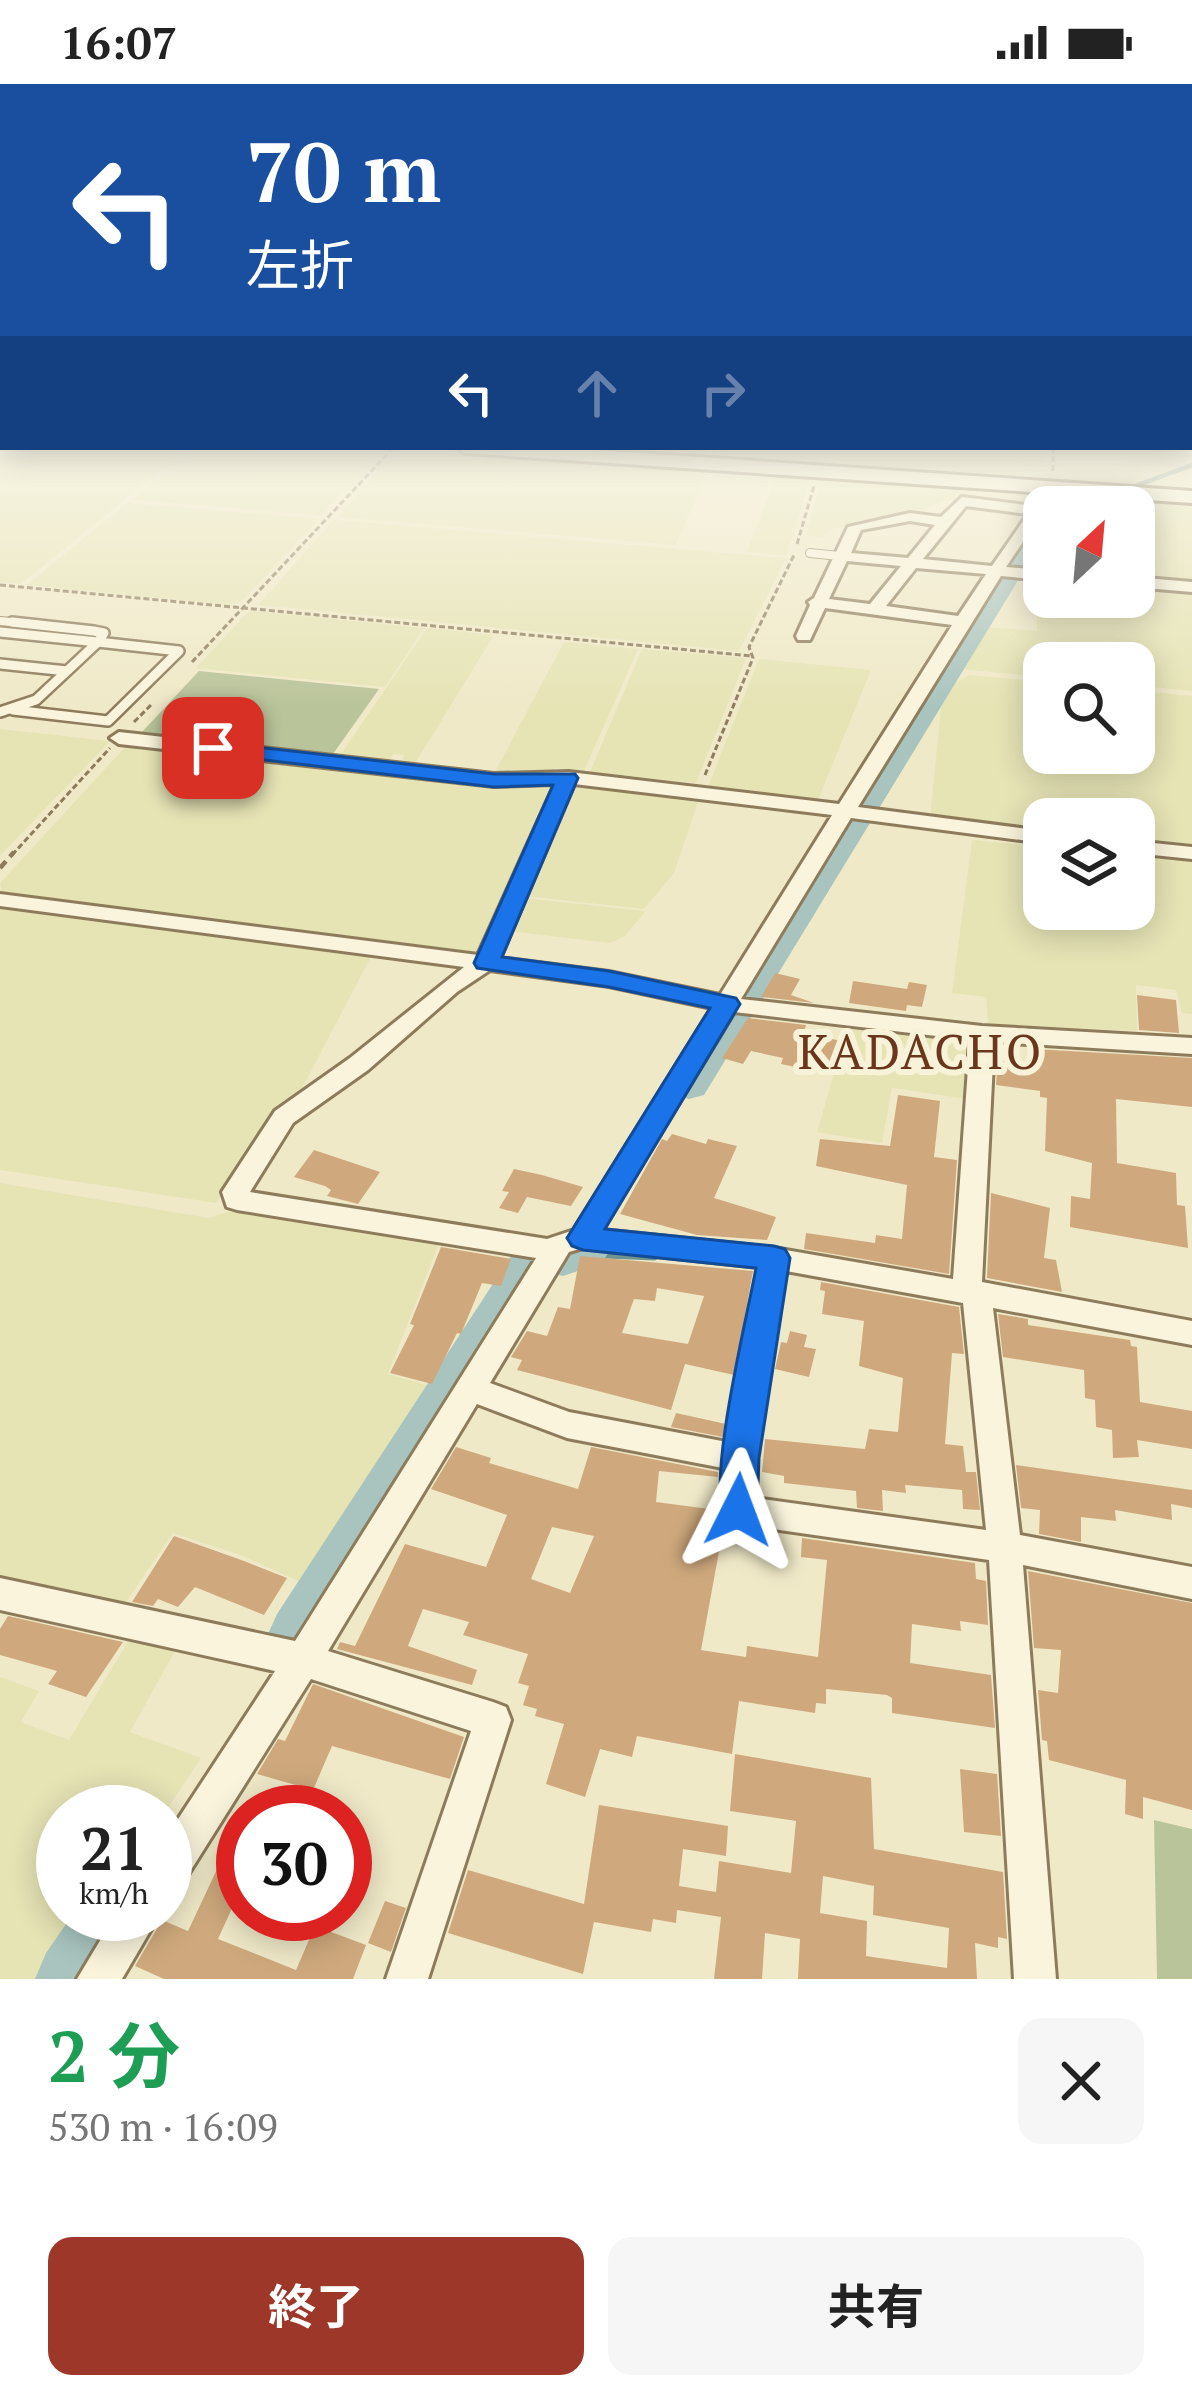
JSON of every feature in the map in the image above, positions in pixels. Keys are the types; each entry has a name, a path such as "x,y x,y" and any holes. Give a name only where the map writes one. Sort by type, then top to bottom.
{"street":[{"path":"804,635 853,530"},
{"path":"875,609 939,530"},
{"path":"583,1238 858,810 962,621 1006,571 1023,537"},
{"path":"839,556 1023,573"},
{"path":"1155,584 1192,587"},
{"path":"816,602 962,621"},
{"path":"119,738 494,780 567,778 858,810 1023,834"},
{"path":"555,1251 237,1200 236,1192 284,1117 486,963 567,778"},
{"path":"1155,849 1192,853"},
{"path":"0,900 609,979 734,1005 982,1034 1192,1046"},
{"path":"982,1034 971,1290 1005,1549 1035,1979"},
{"path":"192,1833 555,1251 572,1238 774,1258 1192,1333"},
{"path":"774,1258 740,1458 738,1510 1066,1556 1192,1583"},
{"path":"472,1389 567,1425 740,1458"},
{"path":"0,1594 303,1660 493,1720 406,1979"},
{"path":"98,1979 123,1941"}],"lane":[{"path":"810,553 839,556"},
{"path":"0,621 104,633 36,700 0,712"},
{"path":"0,632 179,651 108,721 23,715 13,710"},
{"path":"0,664 67,671"}],"path":[{"path":"181,673 316,530"},
{"path":"698,792 752,656 749,647 790,567 801,530"},
{"path":"0,585 752,656"},
{"path":"0,868 150,705"}],"shaded area":[{"path":"0,530 87,530 21,584 0,582"},
{"path":"94,530 308,530 242,601 230,605 27,585"},
{"path":"325,530 458,530 786,558 739,651 258,605"},
{"path":"500,530 682,530 675,545"},
{"path":"755,530 794,530 787,555 747,552"},
{"path":"807,530 829,530 822,538 806,535"},
{"path":"1155,530 1192,530 1192,584 1155,581"},
{"path":"1155,588 1192,591 1192,691 1155,687 1155,642 1023,642 1023,675 961,669 986,627 1037,631 1037,618 1155,618"},
{"path":"247,613 424,628 385,687 196,668"},
{"path":"427,628 494,635 414,765 401,764 404,755 393,754 388,762 339,757"},
{"path":"564,642 638,649 584,771 556,768 552,774 494,774"},
{"path":"642,649 746,658 696,783 590,772"},
{"path":"759,659 871,670 818,800 707,789"},
{"path":"969,675 1023,680 1023,774 1155,774 1155,692 1192,696 1192,847 1155,843 1155,798 1023,798 1023,829 930,818 947,687"},
{"path":"0,729 110,741 0,856"},
{"path":"127,745 498,786 553,785 476,953 2,892 0,883"},
{"path":"572,784 700,796 674,873 644,909 523,896"},
{"path":"972,840 1023,845 1023,930 1155,930 1155,858 1192,861 1192,1014 1182,1013 1176,990 1136,985 1137,1031 988,1024 986,997 952,993"},
{"path":"523,898 646,911 625,936 610,943 508,931"},
{"path":"0,905 373,953 298,1096 278,1112 216,1203 0,1170"},
{"path":"847,1029 956,1037 972,1048 968,1099 892,1088 882,1143 817,1132"},
{"path":"0,1183 209,1218 233,1210 442,1236 388,1374 441,1389 316,1589 243,1556 173,1533 119,1612 0,1585"},
{"path":"137,1640 175,1651 130,1732 201,1758 183,1785 36,1785 36,1941 76,1941 50,1979 0,1979 0,1677 39,1691 21,1722 69,1740 127,1643"}],"green space":[{"path":"199,671 379,689 333,754 141,733"},
{"path":"1154,1820 1192,1829 1192,1979 1157,1979"}],"building":[{"path":"775,973 800,979 791,995 814,1003 761,997"},
{"path":"853,981 907,989 909,982 927,985 922,1007 907,1005 906,1011 849,1003"},
{"path":"1137,995 1176,1000 1179,1033 1139,1030"},
{"path":"748,1018 806,1025 804,1032 842,1041 834,1067 802,1061 800,1068 781,1064 783,1058 751,1051 743,1064 722,1058"},
{"path":"1034,1049 1192,1058 1192,1107 1116,1099 1117,1163 1176,1173 1177,1205 1185,1206 1188,1248 1070,1227 1071,1196 1090,1199 1092,1163 1045,1151 1047,1098 1040,1097 1040,1091 996,1085 998,1060 1036,1065"},
{"path":"898,1095 940,1101 934,1157 957,1160 949,1274 804,1249 806,1233 875,1243 876,1235 902,1239 907,1185 816,1166 820,1139 890,1146"},
{"path":"672,1134 706,1144 708,1139 737,1146 714,1198 776,1217 767,1240 697,1235 620,1214 662,1139 667,1141"},
{"path":"314,1150 380,1172 358,1204 327,1196 331,1190 325,1186 294,1177"},
{"path":"514,1169 583,1187 571,1206 527,1197 518,1213 499,1208"},
{"path":"991,1193 1050,1208 1044,1258 1056,1260 1062,1292 987,1278"},
{"path":"441,1247 511,1259 501,1286 482,1283 461,1334 457,1333 432,1384 390,1373 414,1325 410,1324"},
{"path":"580,1256 753,1271 734,1375 685,1364 671,1410 517,1370 522,1360 511,1357 527,1331 547,1336 558,1307 570,1309","holes":["657,1288 704,1296 688,1344 622,1333 634,1299 655,1301"]},
{"path":"821,1282 959,1307 964,1354 952,1353 945,1444 963,1446 966,1472 976,1472 980,1510 963,1509 962,1490 905,1485 906,1493 882,1490 883,1511 857,1508 856,1491 784,1483 784,1476 762,1472 765,1439 865,1449 869,1429 898,1432 903,1378 859,1366 864,1321 822,1314 825,1291 820,1290"},
{"path":"998,1314 1028,1319 1028,1325 1130,1340 1137,1347 1140,1402 1192,1411 1192,1449 1137,1440 1139,1457 1113,1458 1112,1430 1096,1427 1095,1400 1085,1398 1084,1370 1003,1357"},
{"path":"790,1331 807,1335 804,1347 816,1349 809,1377 775,1369 781,1342 787,1343"},
{"path":"676,1413 726,1424 723,1437 671,1427"},
{"path":"456,1447 491,1458 489,1463 578,1489 591,1447 718,1472 718,1477 659,1471 656,1502 717,1510 724,1524 701,1650 746,1657 747,1646 818,1657 827,1560 801,1557 802,1538 975,1563 976,1579 986,1581 988,1625 960,1621 961,1631 912,1624 910,1663 991,1675 995,1728 892,1713 892,1698 887,1695 826,1689 826,1704 816,1703 815,1713 739,1701 732,1754 637,1736 632,1757 600,1749 585,1797 546,1784 564,1724 535,1716 537,1709 523,1705 529,1686 518,1683 528,1654 463,1635 469,1622 423,1609 408,1646 477,1670 472,1685 337,1649 340,1642 355,1646 405,1544 486,1567 507,1515 431,1489","holes":["552,1527 594,1536 570,1593 531,1579"]},
{"path":"1016,1465 1192,1490 1192,1508 1171,1504 1172,1520 1115,1510 1116,1521 1081,1517 1081,1542 1039,1534 1040,1510 1021,1508"},
{"path":"174,1536 287,1578 264,1615 195,1587 178,1607 158,1599 153,1606 132,1602"},
{"path":"1028,1571 1192,1603 1192,1810 1143,1797 1143,1819 1125,1814 1126,1780 1049,1760 1047,1741 1042,1740 1038,1690 1058,1693 1061,1650 1034,1648"},
{"path":"8,1616 123,1642 86,1697 48,1684 57,1671 0,1655 0,1629"},
{"path":"313,1684 464,1737 450,1779 332,1746 315,1785 296,1785 257,1774 278,1739 285,1741"},
{"path":"735,1754 871,1778 874,1849 1003,1872 1007,1939 998,1937 998,1948 975,1943 977,1979 798,1979 800,1939 765,1933 762,1979 714,1979 721,1917 677,1910 676,1923 653,1919 651,1932 594,1922 583,1974 448,1933 468,1870 584,1904 599,1805 728,1826 726,1856 683,1849 679,1886 716,1892 719,1861 791,1873 796,1821 730,1811","holes":["823,1876 874,1886 873,1915 949,1928 947,1968 866,1956 867,1921 820,1913"]},
{"path":"960,1769 997,1774 1001,1836 964,1832"},
{"path":"216,1871 216,1941 296,1970 309,1941 366,1945 353,1979 164,1979 135,1966 150,1941 192,1941 192,1922"},
{"path":"385,1901 406,1908 391,1952 368,1943"}],"waterway":[{"path":"689,1085 1023,551"},
{"path":"563,1258 585,1250"},
{"path":"581,1253 654,1256"},
{"path":"299,1634 538,1254"},
{"path":"72,1979 98,1941"}],"district":[{"name":"KADACHO","path":"921,1052"}],"route":[{"path":"213,748 494,780 567,778 487,963 609,979 726,1004 583,1238 774,1258 740,1458 738,1510"}]}
